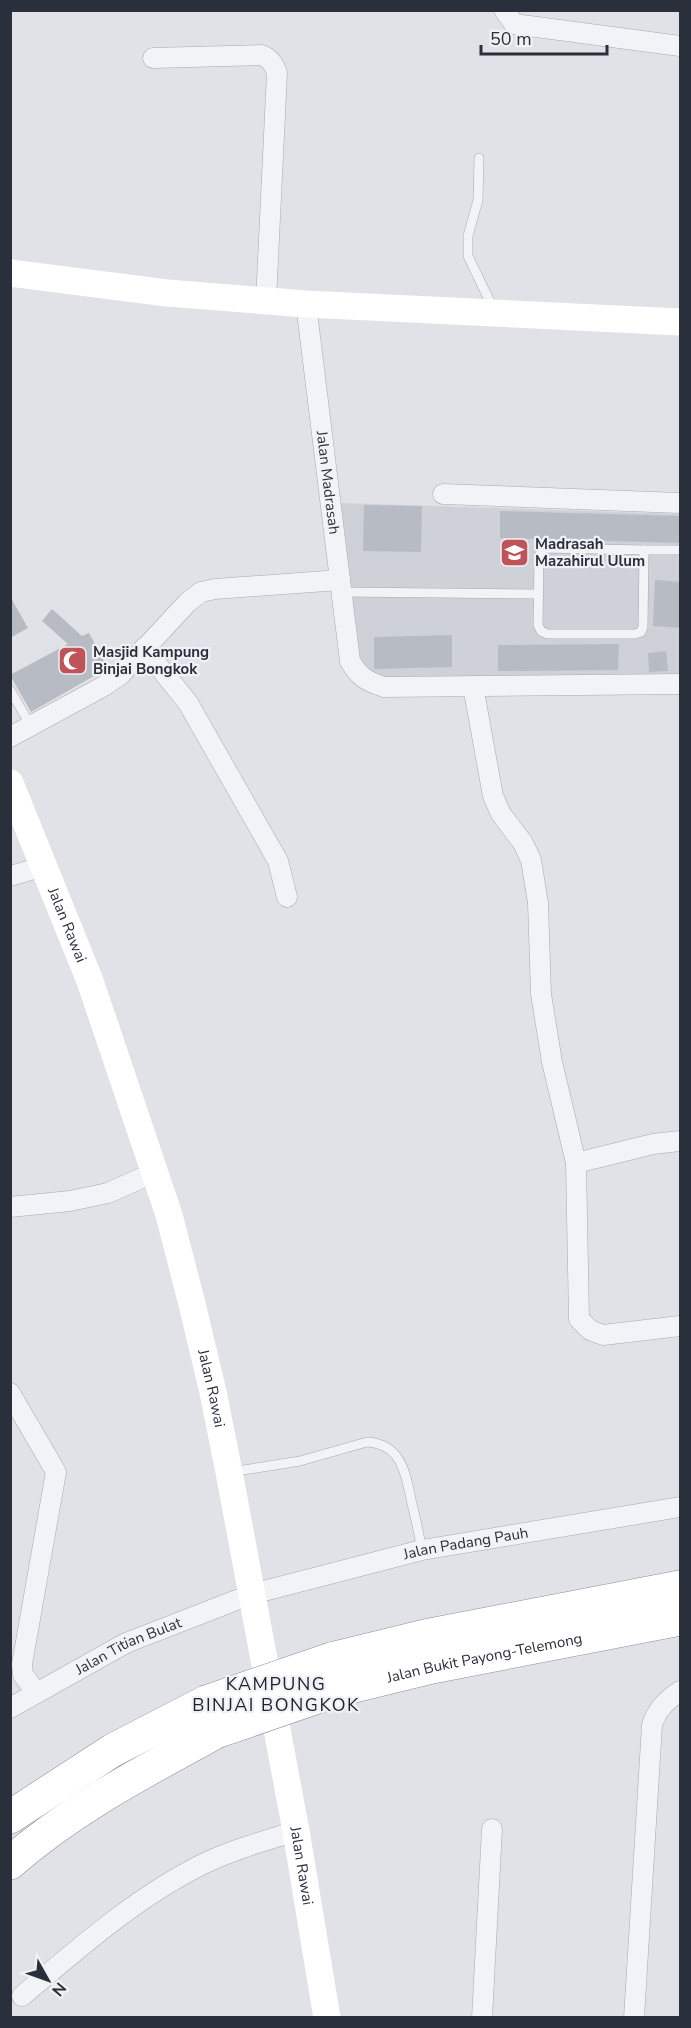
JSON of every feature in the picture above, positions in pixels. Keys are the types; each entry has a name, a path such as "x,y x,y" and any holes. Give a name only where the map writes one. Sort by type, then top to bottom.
{"highway":[{"name":"Jalan Bukit Payong-Telemong","path":"10,1817 113,1750 334,1674 425,1636 681,1587"},
{"name":"Jalan Bukit Payong-Telemong","path":"334,1674 432,1667 681,1619"},
{"name":"Jalan Bukit Payong-Telemong","path":"10,1863 37,1839 130,1779 211,1717"}],"main road":[{"path":"10,273 166,293 306,304 681,322"},
{"name":"Jalan Rawai","path":"10,783 90,981 169,1215 192,1304 229,1472 296,1831 327,2018"}],"street":[{"path":"504,10 514,24 681,46"},
{"path":"153,58 261,55 267,57 275,68 277,73 266,301"},
{"name":"Jalan Madrasah","path":"306,304 350,661 358,675 384,687 472,686"},
{"path":"443,494 681,503"},
{"path":"10,737 104,687 121,674 188,602 201,592 215,589 341,586"},
{"path":"144,648 194,713 278,861 287,897"},
{"path":"681,684 472,686 493,796 501,814 523,843 531,860 538,912 541,994 552,1062 576,1163 579,1319 590,1330 603,1335 681,1326"},
{"path":"10,876 45,866"},
{"path":"576,1163 652,1144 681,1141"},
{"path":"10,1207 70,1201 108,1193 155,1172"},
{"path":"10,1393 56,1472 22,1664 23,1675 37,1693"},
{"name":"Jalan Padang Pauh","path":"252,1594 422,1550 681,1507"},
{"name":"Jalan Titian Bulat","path":"10,1708 126,1643 252,1594"},
{"path":"634,2018 652,1725 656,1712 666,1701 681,1691"},
{"path":"482,2018 492,1829"},
{"path":"22,1996 92,1938 149,1896 199,1866 228,1852 296,1831"}],"lane":[{"path":"479,158 478,200 468,236 468,256 496,314"},
{"path":"644,550 643,627 638,634 544,633 541,631 538,625 539,556 544,548 681,550"},
{"path":"341,586 539,594"},
{"path":"10,690 31,726"},
{"path":"229,1472 300,1461 367,1442 376,1442 392,1451 404,1467 422,1550"}],"shaded area":[{"name":"Madrasah Mazahirul Ulum","path":"341,503 680,514 680,674 385,677 376,674 365,667 360,657"}],"building":[{"path":"364,505 422,506 421,552 363,551"},
{"path":"500,511 681,516 681,543 500,538"},
{"path":"655,580 681,582 681,628 653,626"},
{"path":"10,596 28,628 10,638"},
{"path":"52,609 82,636 89,633 108,668 31,712 10,675 68,644 42,621"},
{"path":"452,635 452,667 374,669 374,637"},
{"path":"619,644 618,670 498,671 498,645"},
{"path":"666,651 668,671 649,672 648,653"}],"place":[{"name":"Madrasah Mazahirul Ulum","path":"514,553"},
{"name":"Masjid Kampung Binjai Bongkok","path":"72,661"}],"district":[{"name":"KAMPUNG BINJAI BONGKOK","path":"276,1694"}]}
